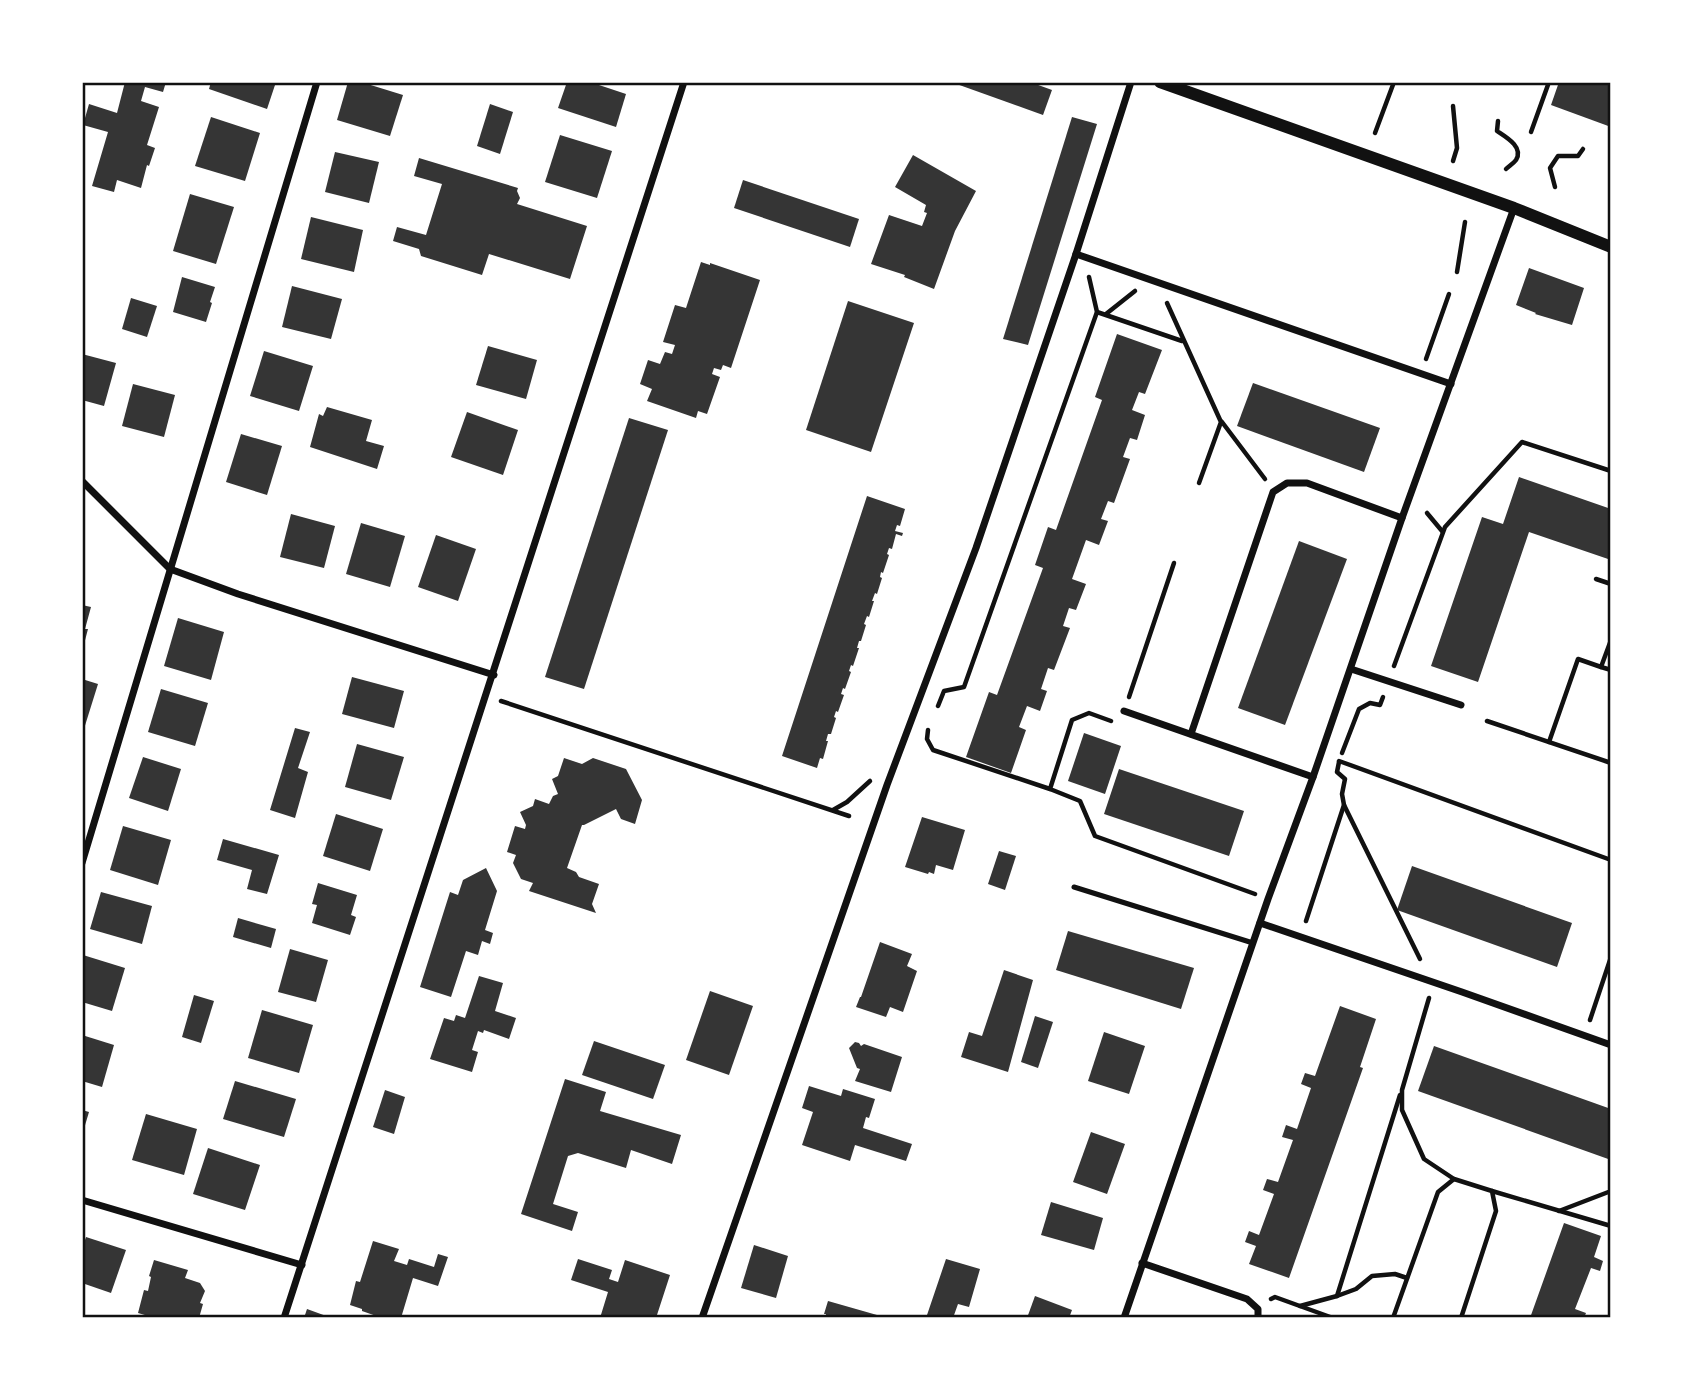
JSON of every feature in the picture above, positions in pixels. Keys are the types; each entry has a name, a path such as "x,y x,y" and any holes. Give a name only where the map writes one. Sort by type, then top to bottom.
{"street":[{"path":"82,863 317,82"},
{"path":"284,1318 684,82"},
{"path":"702,1318 887,785 976,548 1131,82"},
{"path":"1160,82 1514,208 1611,247"},
{"path":"1124,1318 1259,923 1514,208"},
{"path":"1076,254 1451,384"},
{"path":"82,481 170,569 238,594 494,675"},
{"path":"1191,734 1273,492 1287,483 1307,483 1402,518"},
{"path":"1351,669 1461,705"},
{"path":"1124,711 1313,777"},
{"path":"1259,923 1611,1045"},
{"path":"82,1200 302,1265"},
{"path":"1142,1263 1247,1299 1258,1309 1258,1318"}],"lane":[{"path":"1074,887 1253,943"}],"path":[{"path":"1375,133 1394,82"},
{"path":"1531,132 1549,82"},
{"path":"1453,107 1457,148 1453,161"},
{"path":"1498,121 1497,131 1515,144 1518,153 1516,160 1506,169"},
{"path":"1555,187 1550,168 1558,156 1578,156 1583,149"},
{"path":"1457,272 1465,222"},
{"path":"936,711 944,691 964,687 1097,312 1089,276"},
{"path":"1154,281 1163,295 1221,422 1273,492"},
{"path":"1105,314 1140,287"},
{"path":"1425,363 1449,293"},
{"path":"1097,312 1183,341"},
{"path":"1199,483 1221,422"},
{"path":"1422,963 1344,805 1342,794 1345,779 1337,772 1339,761 1359,709 1370,703 1380,705 1445,527 1522,442 1611,471"},
{"path":"1427,513 1443,532"},
{"path":"1050,789 1072,720 1089,713 1118,723 1174,563"},
{"path":"1596,579 1611,584"},
{"path":"1601,667 1611,640"},
{"path":"1549,742 1578,659 1611,670"},
{"path":"500,701 849,816"},
{"path":"932,721 927,739 933,750 1080,800 1095,836 1255,894"},
{"path":"1488,721 1611,763"},
{"path":"1321,754 1611,860"},
{"path":"832,811 847,803 871,780 887,785"},
{"path":"1305,923 1344,805"},
{"path":"1585,1036 1611,957"},
{"path":"1337,1296 1434,983"},
{"path":"1402,1090 1402,1110 1424,1159 1454,1179 1611,1226"},
{"path":"1393,1318 1438,1192 1454,1179"},
{"path":"1461,1318 1496,1211 1492,1191"},
{"path":"1557,1212 1611,1191"},
{"path":"1300,1306 1356,1289 1372,1276 1395,1274 1407,1278"},
{"path":"1258,1309 1275,1297 1333,1318"}],"building":[{"path":"125,82 166,82 163,92 145,87 141,101 159,107 147,145 155,148 141,188 117,180 114,192 92,186 108,132 83,125 89,104 117,113"},
{"path":"211,82 276,82 267,109 209,89"},
{"path":"348,82 361,82 403,95 390,136 337,120"},
{"path":"567,82 590,82 626,94 616,127 558,108"},
{"path":"951,82 1030,82 1052,90 1043,115"},
{"path":"1559,82 1611,82 1611,127 1551,105"},
{"path":"490,104 513,112 500,154 477,146"},
{"path":"211,117 260,133 245,181 195,166"},
{"path":"1072,117 1097,124 1028,345 1003,339"},
{"path":"560,135 612,151 597,198 545,182"},
{"path":"335,152 379,162 369,203 325,192"},
{"path":"913,155 976,191 955,231 934,289 904,277 905,275 871,264 889,215 922,226 927,213 924,212 926,205 895,187"},
{"path":"419,158 518,188 520,198 517,204 587,226 570,279 489,254 482,275 421,256 419,249 393,241 397,227 426,235 442,184 414,176"},
{"path":"743,180 859,219 850,247 734,208"},
{"path":"190,194 234,207 216,264 173,251"},
{"path":"311,217 363,230 354,272 301,259"},
{"path":"701,262 760,280 731,368 723,365 721,370 714,368 712,374 720,377 707,414 698,411 696,418 647,401 652,389 640,384 648,360 660,364 665,352 672,354 675,345 663,342 675,305 686,308"},
{"path":"1529,268 1584,288 1572,325 1516,305"},
{"path":"182,277 215,287 206,322 173,312"},
{"path":"292,286 342,299 331,339 282,327"},
{"path":"131,298 157,306 147,337 122,329"},
{"path":"848,301 914,323 871,452 806,430"},
{"path":"1117,334 1162,350 1145,394 1139,392 1132,410 1145,415 1137,440 1130,438 1123,457 1130,459 1114,503 1108,501 1101,519 1108,521 1099,545 1086,540 1072,579 1086,584 1076,610 1069,608 1063,626 1070,628 1054,670 1048,668 1041,689 1047,691 1040,711 1027,706 1019,727 1026,730 1011,773 966,757 989,692 997,695 1043,568 1035,565 1048,527 1056,530 1102,400 1095,397"},
{"path":"488,346 537,360 526,399 476,385"},
{"path":"264,351 313,366 299,411 250,396"},
{"path":"82,354 116,363 104,406 82,400"},
{"path":"1253,383 1380,428 1364,472 1237,426"},
{"path":"133,384 175,395 164,437 122,426"},
{"path":"327,407 372,420 366,441 384,446 377,469 310,447 319,414 323,416"},
{"path":"467,412 518,430 503,475 451,457"},
{"path":"629,418 668,430 584,689 545,677"},
{"path":"241,434 282,446 267,495 226,482"},
{"path":"1519,477 1611,509 1611,560 1529,532 1478,682 1431,666 1482,517 1503,524"},
{"path":"867,496 905,509 900,526 897,525 895,531 903,533 902,536 896,534 892,549 889,548 877,594 875,593 872,601 859,648 849,671 851,672 841,694 844,695 834,717 836,718 831,734 828,734 823,759 820,758 817,768 782,756"},
{"path":"291,514 335,526 324,568 280,557"},
{"path":"361,523 405,536 390,587 346,574"},
{"path":"436,535 476,549 458,601 418,587"},
{"path":"1299,541 1347,559 1285,725 1238,708"},
{"path":"82,605 91,607 83,648"},
{"path":"178,618 224,632 211,680 164,666"},
{"path":"352,677 404,691 394,728 342,714"},
{"path":"82,679 98,684 83,732 82,732"},
{"path":"161,689 208,703 195,746 148,732"},
{"path":"295,728 310,732 298,768 308,772 295,818 270,810"},
{"path":"1084,733 1121,746 1105,794 1068,781"},
{"path":"357,744 404,757 391,800 345,787"},
{"path":"143,757 181,769 168,811 129,798"},
{"path":"564,758 582,764 593,758 626,769 642,800 635,824 621,819 616,809 582,825 567,868 576,872 579,877 599,884 592,904 596,913 529,891 533,883 521,879 513,863 516,855 507,852 515,826 525,829 520,812 533,806 535,799 549,804 553,796 558,794 552,779 558,776"},
{"path":"1119,769 1244,811 1229,856 1104,814"},
{"path":"336,814 383,829 370,871 323,856"},
{"path":"922,817 965,830 953,870 936,865 934,874 928,874 905,867"},
{"path":"123,826 171,840 158,885 110,870"},
{"path":"223,839 279,855 267,894 247,889 252,870 217,860"},
{"path":"999,851 1016,856 1005,890 988,884"},
{"path":"1412,866 1572,923 1557,967 1397,910"},
{"path":"486,868 497,891 485,930 493,933 490,944 482,941 478,955 466,951 451,997 420,987 450,892 458,895 463,880"},
{"path":"318,883 357,895 351,915 356,917 350,935 312,923 317,905 312,904"},
{"path":"101,892 152,906 142,944 90,929"},
{"path":"238,918 276,929 271,948 233,937"},
{"path":"1068,931 1194,968 1181,1009 1056,970"},
{"path":"880,942 912,954 907,966 917,971 903,1012 890,1007 886,1017 856,1007"},
{"path":"290,949 328,960 316,1002 278,992"},
{"path":"83,955 125,968 112,1011 82,1002"},
{"path":"1004,970 1033,980 1008,1072 961,1057 969,1032 982,1036"},
{"path":"479,976 503,983 495,1011 516,1018 509,1039 484,1030 483,1033 478,1031 472,1050 478,1052 472,1072 430,1059 444,1018 454,1021 456,1015 465,1018"},
{"path":"710,991 753,1006 729,1075 686,1060"},
{"path":"194,995 214,1001 201,1043 182,1037"},
{"path":"1340,1006 1376,1019 1360,1067 1363,1068 1289,1278 1249,1264 1256,1246 1245,1242 1249,1231 1259,1235 1274,1194 1263,1190 1267,1179 1278,1182 1293,1140 1282,1137 1286,1125 1297,1129 1311,1088 1301,1084 1305,1073 1315,1076"},
{"path":"262,1010 313,1025 299,1073 248,1058"},
{"path":"1035,1016 1053,1022 1038,1068 1021,1062"},
{"path":"1104,1032 1145,1046 1129,1094 1088,1081"},
{"path":"82,1035 114,1045 102,1087 82,1081"},
{"path":"594,1041 665,1065 653,1099 582,1075"},
{"path":"855,1042 902,1057 891,1092 855,1081 860,1069 857,1068 849,1048"},
{"path":"1434,1046 1611,1109 1611,1160 1418,1091"},
{"path":"565,1079 606,1092 600,1111 681,1135 672,1164 631,1150 626,1168 578,1153 568,1156 553,1204 578,1212 572,1231 521,1214"},
{"path":"235,1081 296,1099 284,1137 223,1119"},
{"path":"809,1086 841,1096 843,1089 875,1099 863,1128 912,1144 906,1161 855,1145 850,1161 802,1145 813,1112 802,1108"},
{"path":"385,1090 405,1097 394,1134 373,1127"},
{"path":"82,1110 89,1112 83,1132 82,1132"},
{"path":"146,1114 197,1129 184,1175 132,1160"},
{"path":"1091,1132 1125,1144 1107,1194 1073,1182"},
{"path":"208,1148 260,1165 245,1210 193,1194"},
{"path":"1051,1202 1103,1218 1094,1250 1041,1235"},
{"path":"1564,1223 1601,1236 1594,1257 1603,1261 1600,1271 1591,1268 1575,1309 1586,1313 1584,1318 1530,1318"},
{"path":"86,1237 126,1250 111,1293 82,1283 82,1249"},
{"path":"373,1241 399,1249 394,1261 407,1265 409,1259 434,1267 438,1254 448,1257 438,1286 413,1278 401,1318 382,1318 350,1305 356,1281 360,1282"},
{"path":"754,1245 788,1256 776,1298 741,1288"},
{"path":"578,1259 612,1270 609,1279 618,1282 625,1260 670,1275 656,1318 600,1318 608,1292 571,1280"},
{"path":"946,1259 980,1269 969,1307 958,1304 953,1318 926,1318"},
{"path":"154,1260 188,1270 185,1278 200,1283 205,1291 200,1303 203,1304 199,1318 155,1318 138,1313 144,1290 148,1291"},
{"path":"1035,1296 1072,1310 1069,1318 1027,1318"},
{"path":"828,1301 877,1315 876,1318 825,1318"},
{"path":"307,1309 329,1317 329,1318 304,1318"}]}
